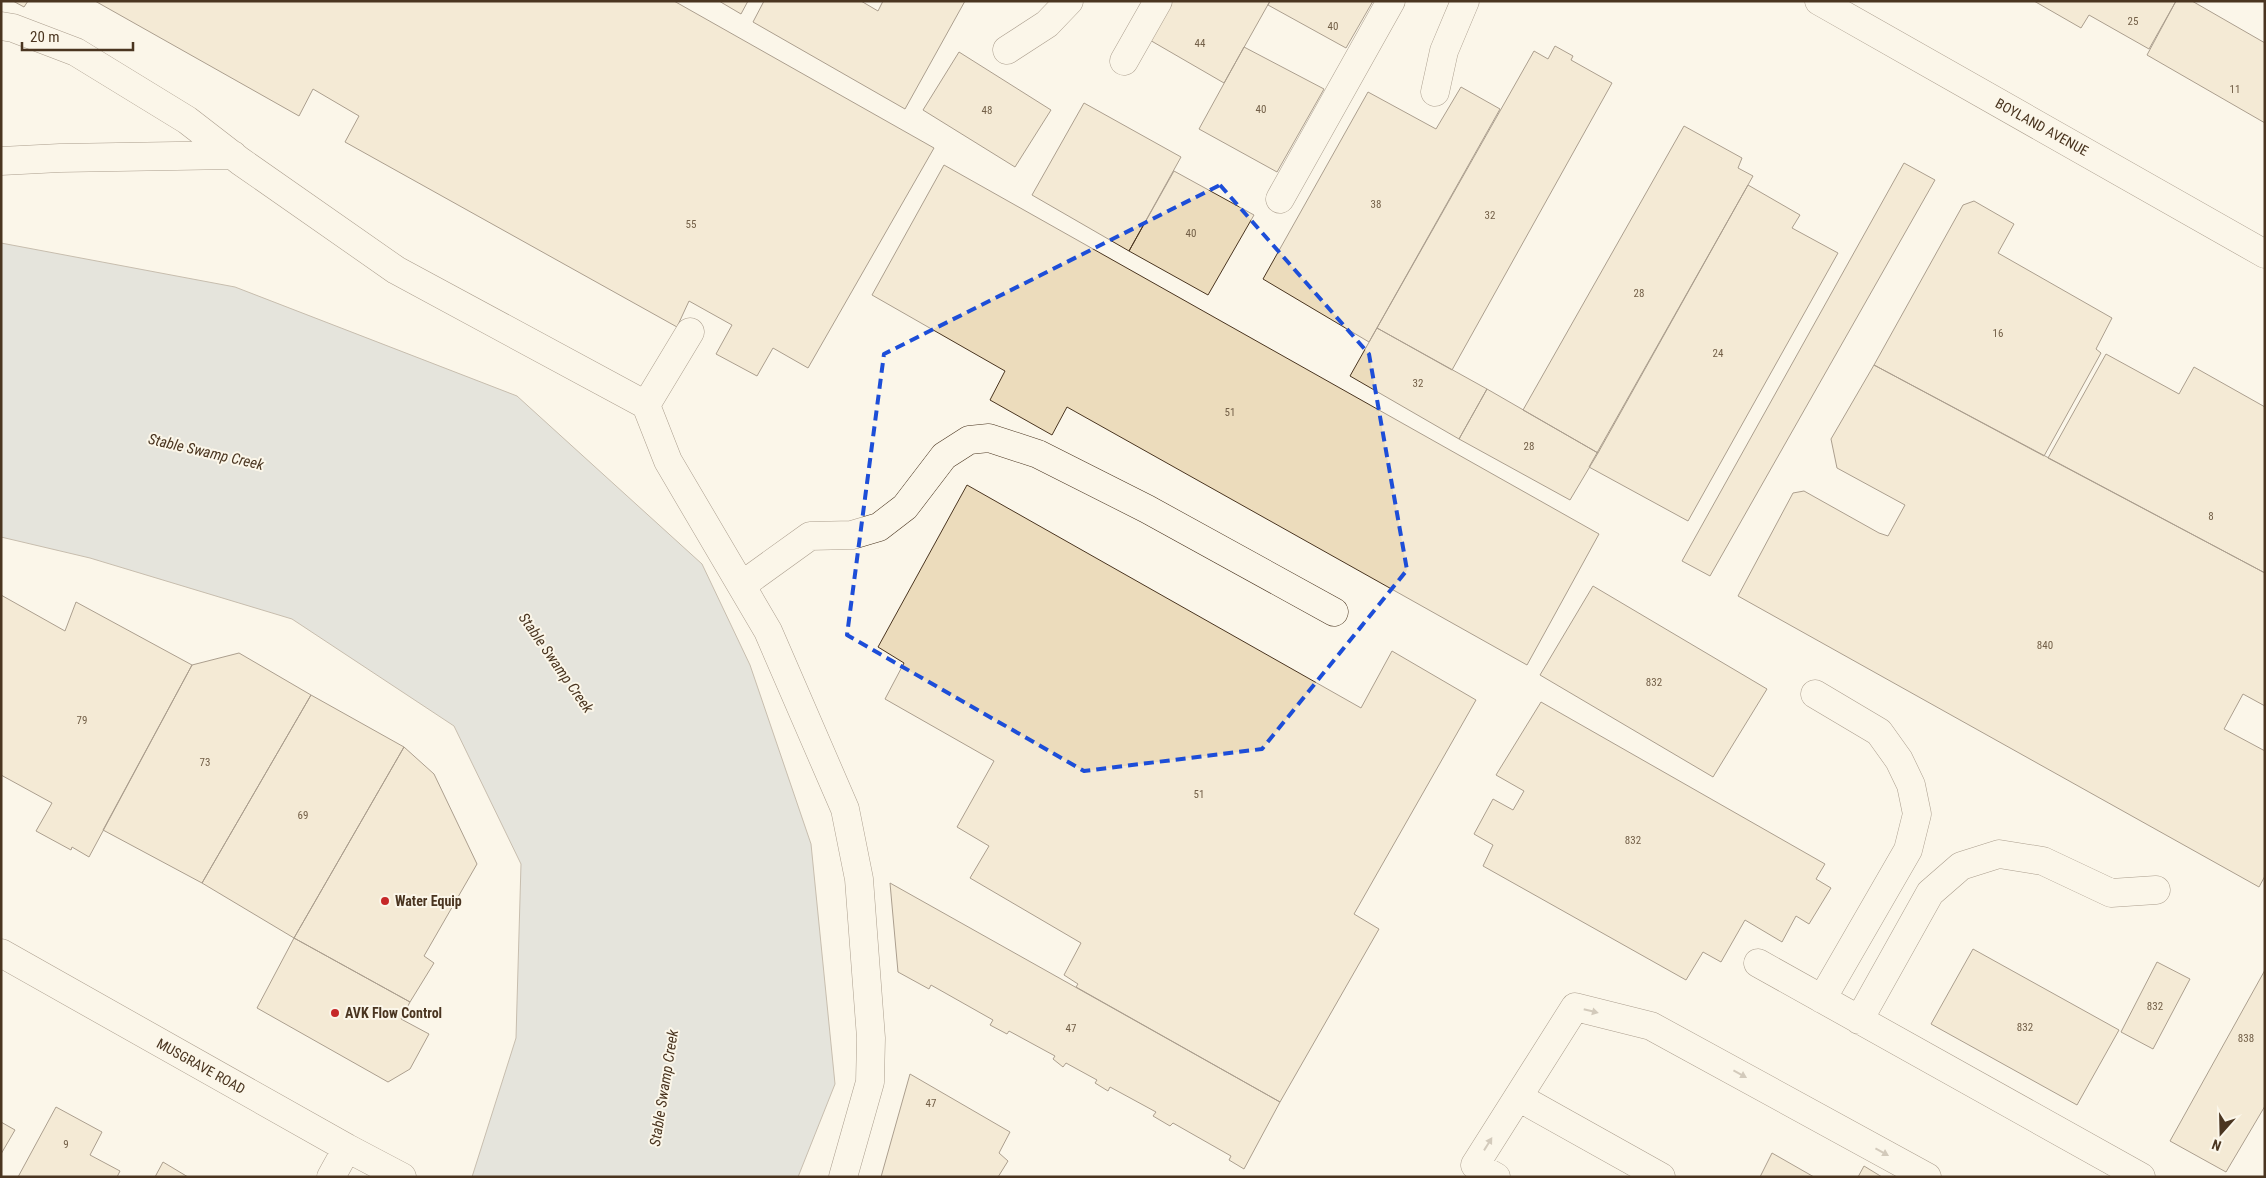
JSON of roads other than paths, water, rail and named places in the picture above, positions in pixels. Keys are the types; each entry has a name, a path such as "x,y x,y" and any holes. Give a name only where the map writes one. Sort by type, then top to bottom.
{"street":[{"path":"1007,50 1047,24 1069,1"},
{"path":"1124,61 1158,1"},
{"path":"1280,199 1391,1"},
{"path":"1435,92 1444,51 1465,1"},
{"name":"BOYLAND AVENUE","path":"1819,1 2265,254"},
{"path":"1,26 13,28 76,52 187,120 233,156 396,270 646,405 668,461 768,631 844,808 859,879 871,1038 870,1082 843,1177"},
{"path":"1,161 60,158 233,156"},
{"path":"646,405 690,332"},
{"path":"742,585 810,536 852,535 879,527 905,507 944,456 969,440 989,438 1038,454 1122,496 1334,612"},
{"path":"1815,694 1879,732 1899,760 1911,785 1917,814 1908,850 1822,999"},
{"path":"1859,1020 1930,893 1961,866 1999,854 2043,861 2110,893 2156,890"},
{"name":"MUSGRAVE ROAD","path":"1,953 347,1148 402,1177"},
{"path":"1758,963 2141,1177"},
{"path":"1496,1177 1475,1165 1574,1007 1651,1026 1927,1177"},
{"path":"1518,1097 1661,1177"},
{"path":"330,1177 347,1148"}],"water":[{"name":"Stable Swamp Creek","path":"1,243 235,287 517,396 702,564 750,665 811,844 835,1084 798,1177 472,1177 516,1038 521,864 454,726 292,619 90,558 1,537"}],"place":[{"name":"Water Equip","path":"385,901"},
{"name":"AVK Flow Control","path":"335,1013"}]}
